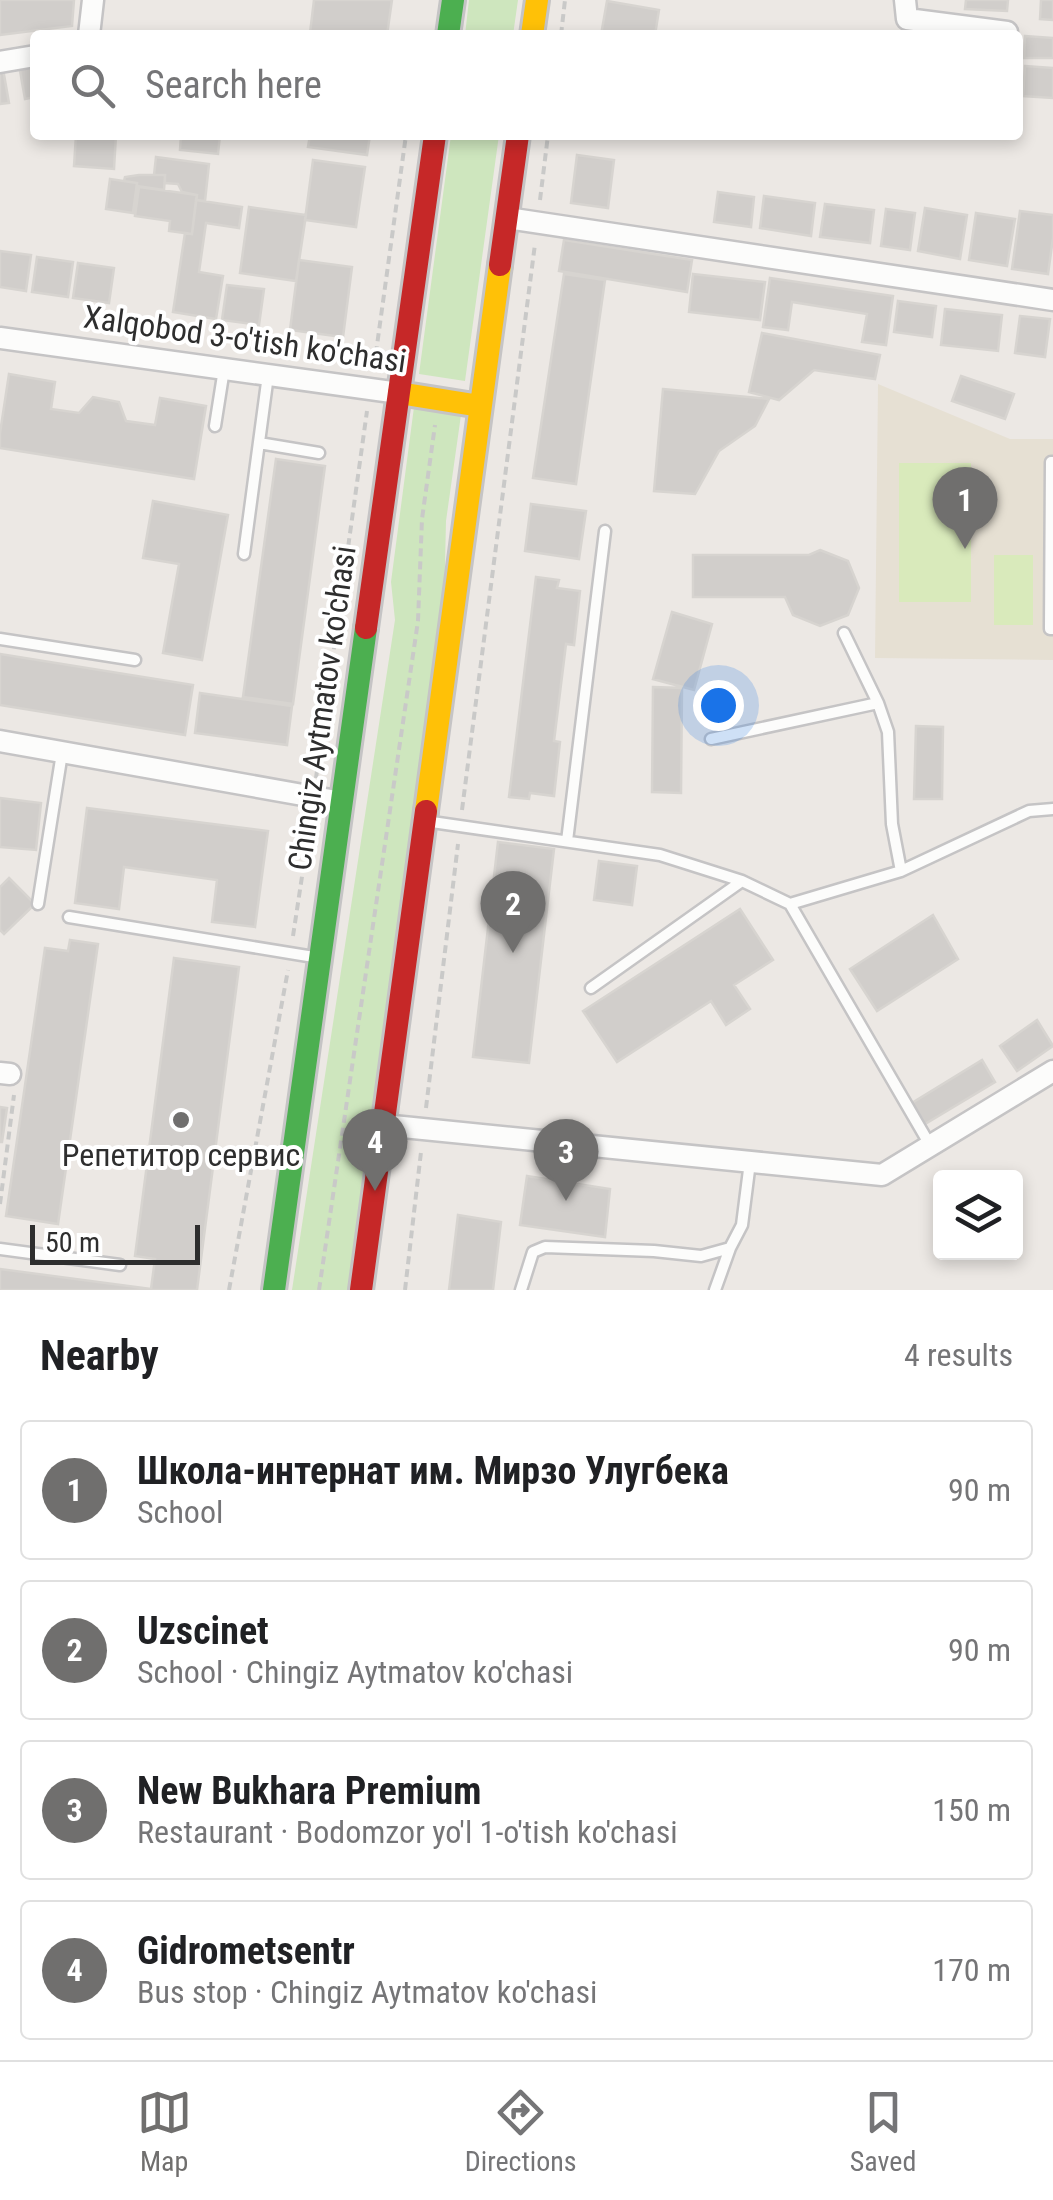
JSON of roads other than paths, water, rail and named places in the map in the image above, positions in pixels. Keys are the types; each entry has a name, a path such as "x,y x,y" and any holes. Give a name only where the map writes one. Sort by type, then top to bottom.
{"main road":[{"path":"449,30 453,0"},
{"path":"533,30 537,0"},
{"name":"Chingiz Aytmatov ko'chasi","path":"274,1290 433,140"},
{"path":"361,1290 517,140"},
{"name":"Xalqobod 3-o'tish ko'chasi","path":"399,392 480,406"}],"street":[{"path":"90,30 93,0"},
{"path":"904,0 907,19 992,30"},
{"path":"0,62 30,57"},
{"path":"507,218 1053,300"},
{"name":"Xalqobod 3-o'tish ko'chasi","path":"0,338 399,392"},
{"path":"0,740 342,802"},
{"path":"384,1124 882,1175 1053,1071"}],"lane":[{"path":"216,426 224,368"},
{"path":"244,554 268,374"},
{"path":"259,443 319,453"},
{"path":"1053,462 1053,630"},
{"path":"567,841 605,531"},
{"path":"844,633 888,732 892,824 901,871"},
{"path":"0,639 135,660"},
{"path":"712,739 878,703"},
{"path":"38,904 62,752"},
{"path":"790,904 901,871 1030,812 1053,809"},
{"path":"424,821 660,855 742,881 790,904 931,1146"},
{"path":"591,988 742,881"},
{"path":"69,917 320,958"},
{"path":"715,1290 742,1225 750,1161"},
{"path":"521,1290 533,1252 546,1246 701,1256 730,1248"},
{"path":"0,1249 120,1265"}],"place":[{"name":"Школа-интернат им. Мирзо Улугбека","path":"965,549"},
{"name":"Uzscinet","path":"513,953"},
{"name":"Репетитор сервис","path":"181,1120"},
{"name":"Gidrometsentr","path":"375,1191"},
{"name":"New Bukhara Premium","path":"566,1201"}]}
